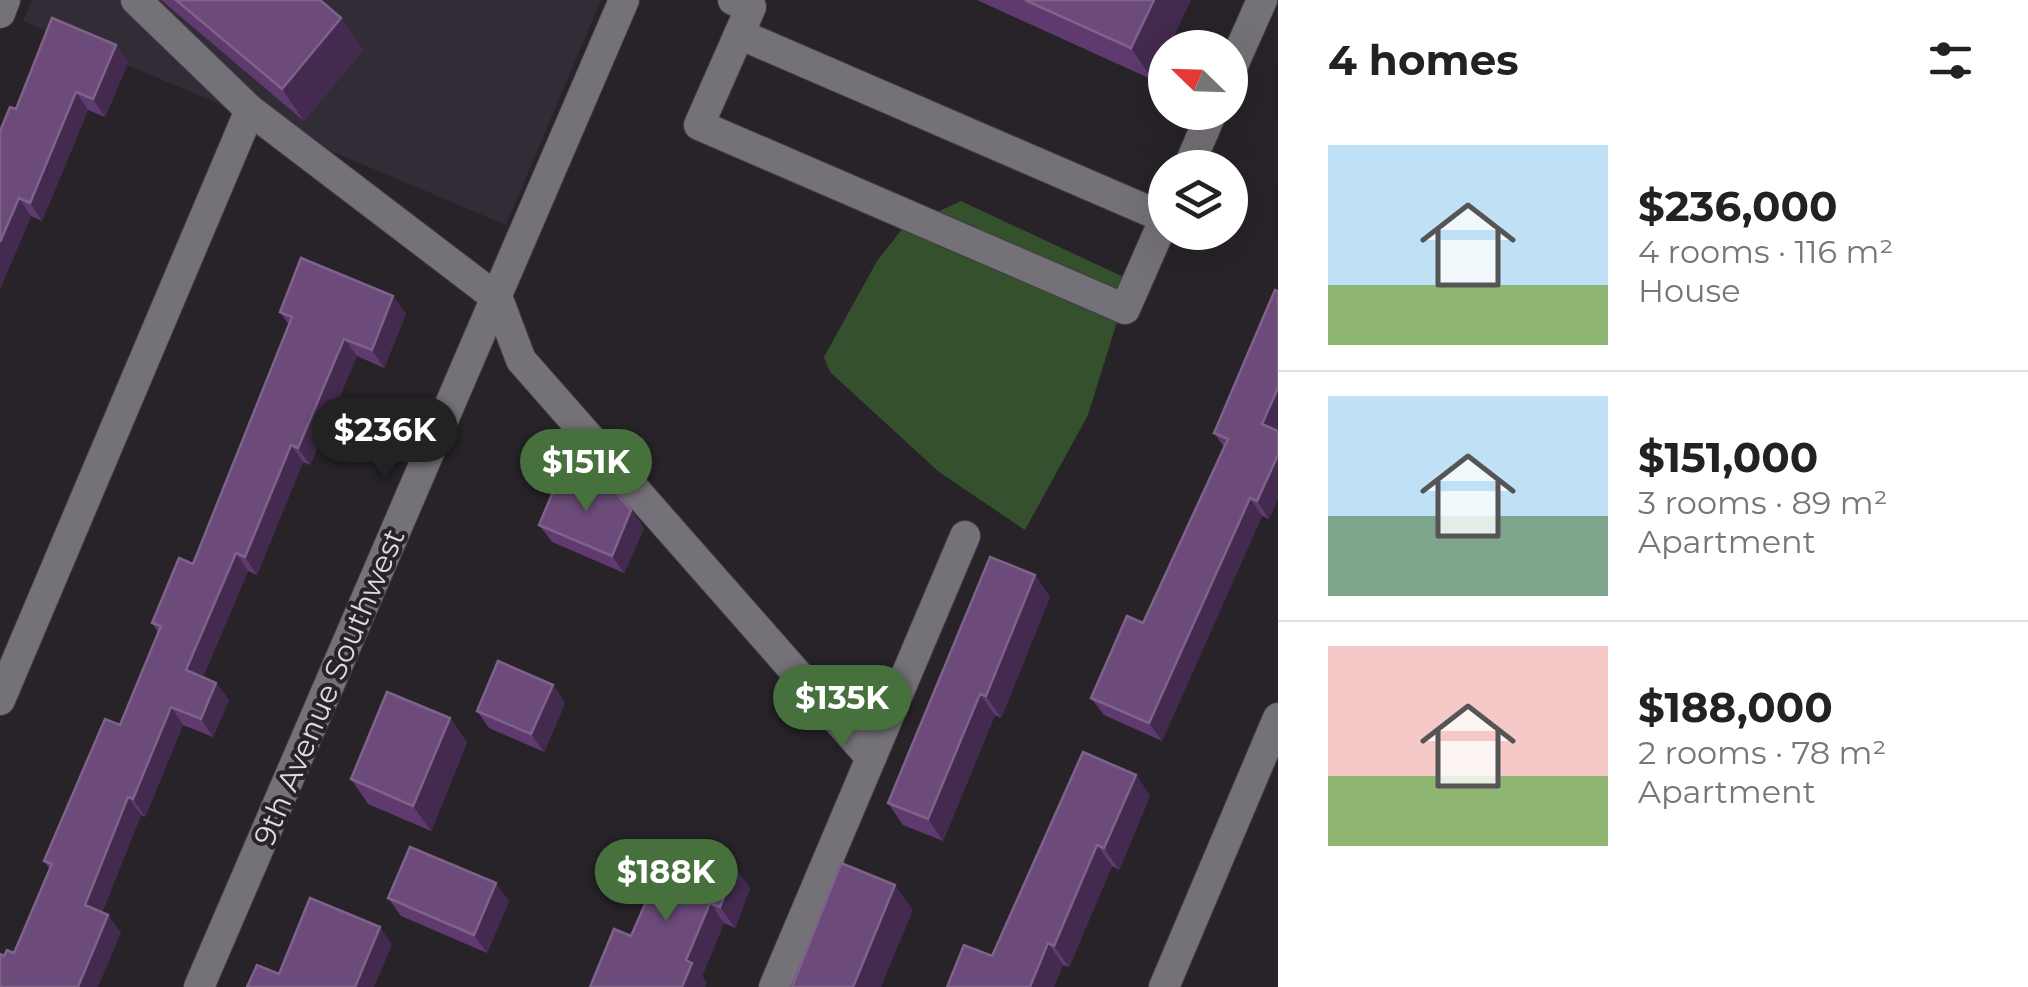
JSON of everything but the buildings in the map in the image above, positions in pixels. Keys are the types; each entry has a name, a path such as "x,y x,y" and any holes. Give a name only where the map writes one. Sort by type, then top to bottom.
{"street":[{"path":"0,13 6,0"},
{"path":"136,0 250,110 498,299 521,360 871,758"},
{"name":"9th Avenue Southwest","path":"199,987 624,0"},
{"path":"1248,32 1262,0"},
{"path":"1148,210 744,10 699,125 1125,310 1151,250"},
{"path":"0,700 250,110"},
{"path":"774,987 965,536"},
{"path":"1164,987 1278,718"}],"shaded area":[{"path":"32,0 601,0 506,225 23,21"}],"green space":[{"path":"961,201 1130,280 1088,415 1025,530 939,472 830,372 824,357 877,261 903,228"}]}
